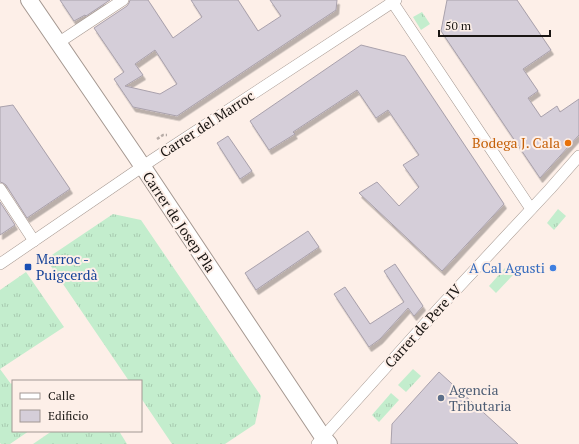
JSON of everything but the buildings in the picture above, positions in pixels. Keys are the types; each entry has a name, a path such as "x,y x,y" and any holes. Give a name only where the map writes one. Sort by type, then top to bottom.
{"street":[{"name":"Carrer de Josep Pla","path":"29,0 142,167 323,442"},
{"path":"58,43 123,0"},
{"path":"393,1 531,209"},
{"name":"Carrer del Marroc","path":"0,264 142,167 393,1"},
{"name":"Carrer de Pere IV","path":"323,442 440,307 579,156"},
{"path":"0,189 34,241"}],"green space":[{"path":"422,12 430,24 421,30 413,17"},
{"path":"558,209 566,216 554,230 547,223"},
{"path":"113,214 141,220 261,396 255,424 225,444 172,444 142,399 142,380 128,380 46,259"},
{"path":"505,268 513,275 496,293 489,286"},
{"path":"26,272 64,327 0,369 0,290"},
{"path":"0,369 11,384 12,383 12,432 28,432 10,444 0,443"},
{"path":"413,369 421,376 406,392 398,385"},
{"path":"391,393 399,400 379,422 372,415"},
{"path":"51,432 120,432 127,444 33,444"}],"place":[{"name":"Bodega J. Cala","path":"568,143"},
{"name":"Marroc - Puigcerdà","path":"28,267"},
{"name":"A Cal Agusti","path":"553,268"},
{"name":"Agencia Tributaria","path":"441,398"}]}
